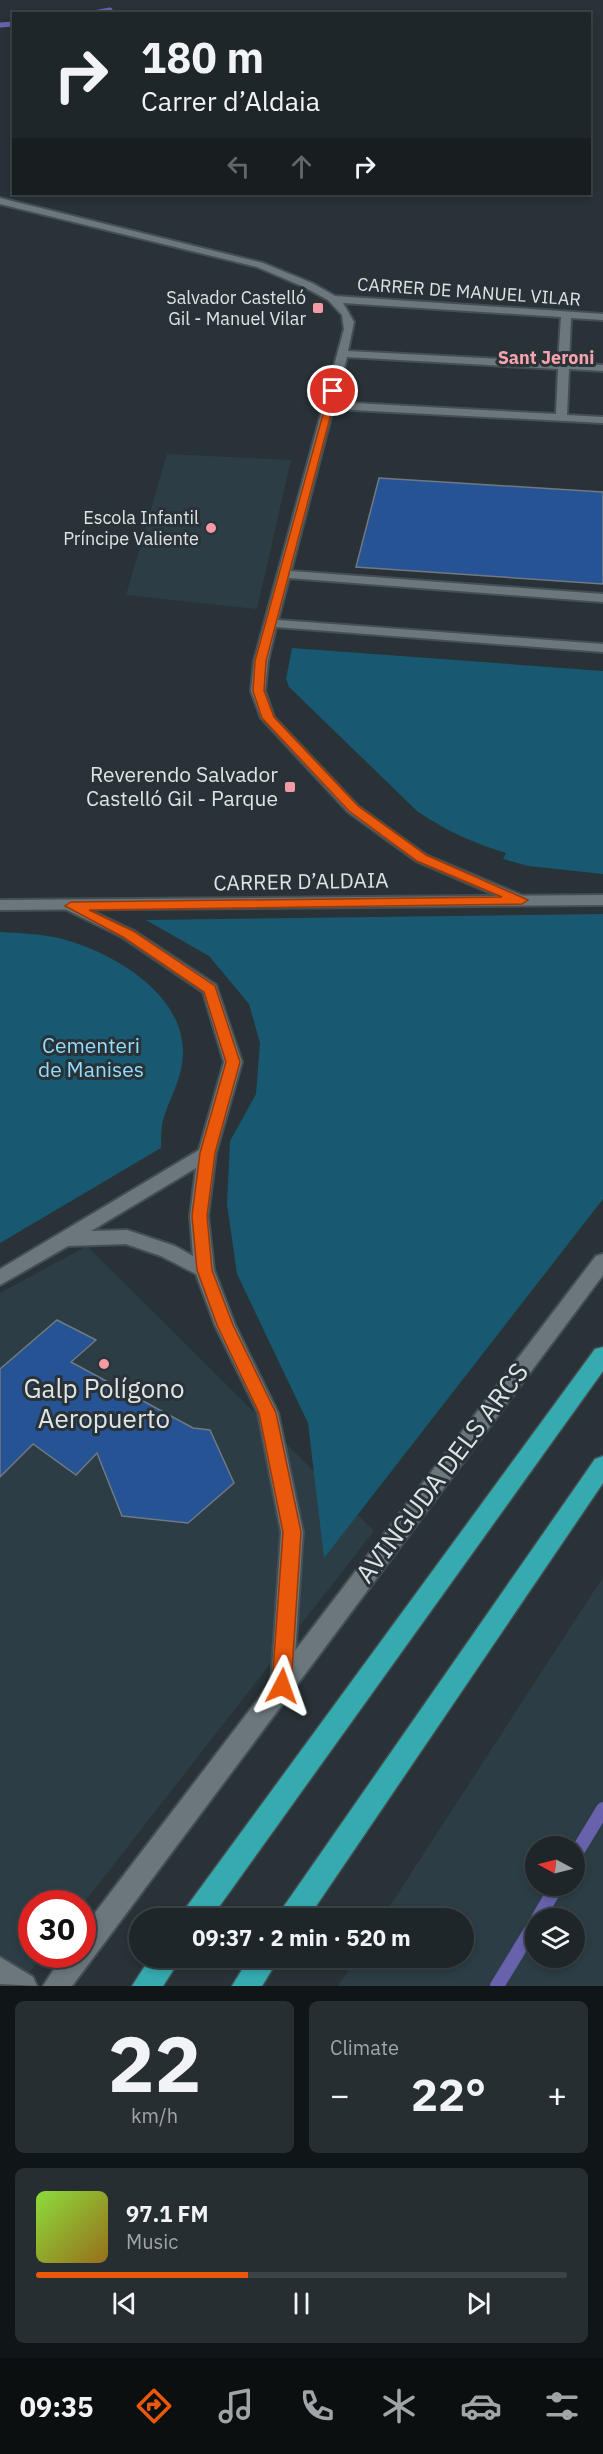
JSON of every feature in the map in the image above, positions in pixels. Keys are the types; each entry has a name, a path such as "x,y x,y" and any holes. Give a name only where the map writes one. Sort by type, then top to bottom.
{"highway":[{"path":"202,1908 603,1354"},
{"path":"299,1908 603,1465"},
{"path":"147,1986 160,1968"},
{"path":"246,1986 258,1968"}],"street":[{"path":"0,201 260,265 296,279 332,299 347,314 350,329 261,661 258,691 268,718 353,808 422,858 522,900"},
{"name":"CARRER DE MANUEL VILAR","path":"332,299 603,317"},
{"path":"561,418 566,315"},
{"path":"343,354 603,368"},
{"path":"329,405 603,420"},
{"path":"284,574 603,598"},
{"path":"271,623 603,648"},
{"name":"CARRER D’ALDAIA","path":"0,905 603,900"},
{"path":"71,906 128,934 210,989 233,1062 207,1153 199,1216 204,1270 225,1325 268,1413 292,1532 282,1686"},
{"path":"0,1278 207,1153"},
{"path":"65,1239 127,1237 168,1251 204,1270"},
{"name":"AVINGUDA DELS ARCS","path":"96,1932 603,1261"},
{"path":"56,1986 70,1968"},
{"path":"0,1969 24,1986"}],"shaded area":[{"name":"Escola Infantil Príncipe Valiente","path":"167,454 291,460 257,609 126,595"},
{"path":"87,1246 374,1531 94,1890 18,1890 18,1968 33,1968 19,1986 0,1986 0,1293"},
{"path":"603,1577 603,1986 338,1986 350,1968 474,1968 474,1908 388,1908"}],"green space":[{"path":"292,648 603,671 603,874 528,866 503,859 506,853 460,836 417,811 289,687 286,679"},
{"path":"603,914 603,1199 324,1558 308,1423 237,1274 227,1204 230,1141 256,1094 260,1043 249,1004 209,956 146,920"},
{"name":"Cementeri de Manises","path":"0,932 59,938 79,944 100,953 140,977 157,992 170,1010 179,1029 183,1051 181,1071 162,1125 161,1148 0,1243"}],"building":[{"path":"379,478 603,492 603,584 356,567"},
{"path":"57,1320 96,1340 71,1362 193,1428 210,1430 234,1483 188,1523 122,1516 97,1453 76,1475 33,1444 0,1477 0,1369"}],"waterway":[{"path":"99,12 110,10"},
{"path":"0,25 12,24"},
{"path":"585,1839 603,1809"},
{"path":"544,1908 551,1896"},
{"path":"497,1986 525,1940"}],"place":[{"name":"Salvador Castelló Gil - Manuel Vilar","path":"318,308"},
{"name":"Escola Infantil Príncipe Valiente","path":"211,528"},
{"name":"Reverendo Salvador Castelló Gil - Parque","path":"290,787"},
{"name":"Galp Polígono Aeropuerto","path":"104,1364"}],"district":[{"name":"Sant Jeroni","path":"546,358"}],"route":[{"path":"282,1686 292,1532 268,1413 225,1325 204,1270 199,1216 207,1153 233,1062 210,989 128,934 71,906 522,900 422,858 353,808 268,718 258,691 261,661 333,391"}]}
